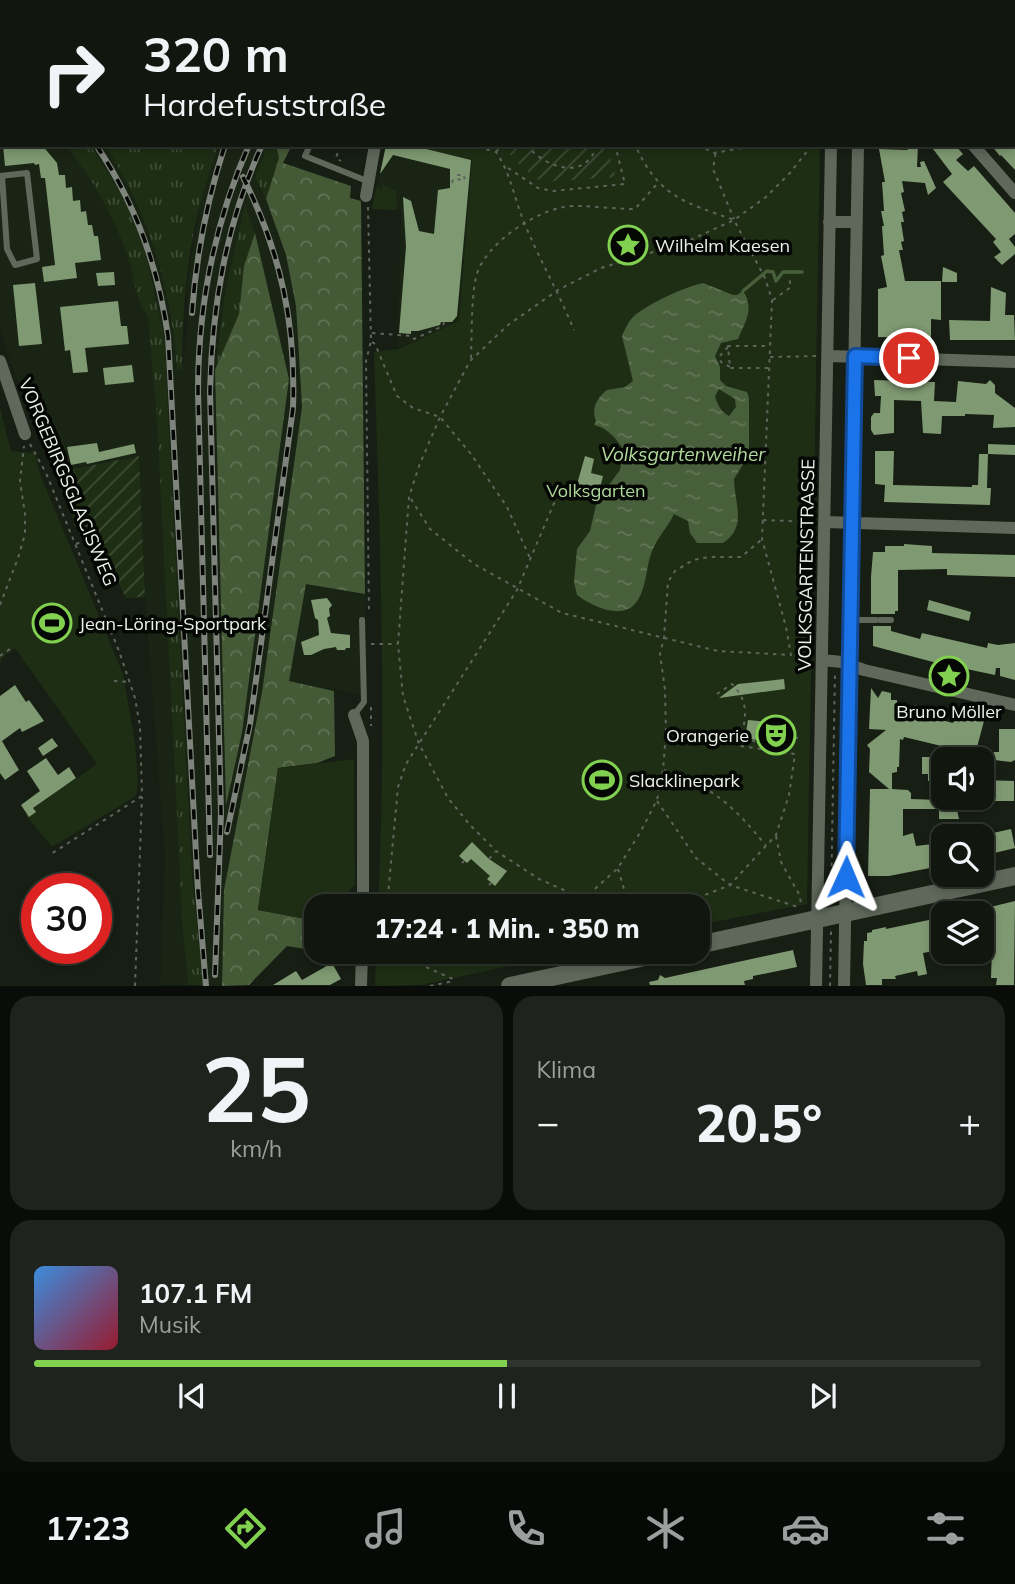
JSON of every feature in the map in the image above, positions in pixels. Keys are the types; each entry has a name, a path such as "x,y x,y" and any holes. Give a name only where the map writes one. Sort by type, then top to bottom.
{"main road":[{"path":"710,942 819,914 1015,876"},
{"path":"510,985 531,984 617,964"}],"street":[{"path":"366,196 376,147"},
{"name":"VOLKSGARTENSTRASSE","path":"817,985 828,660 825,522 831,147"},
{"name":"VOLKSGARTENSTRASSE","path":"844,985 819,914 850,665 858,147"},
{"path":"975,147 1015,193"},
{"path":"829,222 857,222"},
{"path":"829,356 1015,362"},
{"name":"VORGEBIRGSGLACISWEG","path":"0,361 25,434"},
{"path":"825,522 1015,528"},
{"path":"828,660 1015,705"},
{"path":"354,715 363,741 363,894"},
{"path":"361,985 362,964"}],"lane":[{"path":"309,147 305,156 367,181"},
{"path":"27,173 37,259 15,265 7,249 1,176 27,173"},
{"path":"354,715 364,702 366,619"},
{"path":"851,620 891,620"}],"path":[{"path":"339,147 336,158 341,160 345,171"},
{"path":"477,147 496,152 506,168 524,221 558,290 574,330"},
{"path":"496,152 500,147"},
{"path":"528,147 539,158 551,164 573,167 583,164 594,153 592,147"},
{"path":"506,168 538,188 553,191 625,184 616,147"},
{"path":"636,147 657,184 688,204 734,220"},
{"path":"702,147 714,153 748,147"},
{"path":"410,497 430,529 474,564 562,613 718,651 791,655 762,540 772,300 765,278 718,184 713,169 716,147"},
{"path":"573,894 539,878 496,851 448,798 419,744 403,696 398,643 410,497 419,466 440,417 470,361 508,325 558,290 601,268 686,242 734,220 766,197 810,147"},
{"path":"452,183 453,179 465,180 464,176 457,175"},
{"path":"470,361 476,276 495,245 524,221 573,205 635,209 657,184"},
{"path":"366,196 369,218 371,332 366,361 366,619"},
{"path":"772,300 790,287 789,276"},
{"path":"371,332 412,336 414,339 443,326 444,322"},
{"path":"371,341 375,344 397,396 413,408 440,417 471,454 506,506 530,559"},
{"path":"769,368 730,368 721,362 719,357 729,346 770,346"},
{"path":"729,346 730,368"},
{"path":"770,357 829,356"},
{"path":"0,605 25,534 20,481 25,434"},
{"name":"VORGEBIRGSGLACISWEG","path":"25,434 46,473 130,682 140,726 142,796 135,985"},
{"path":"388,894 398,787 406,764 517,590 558,494"},
{"path":"763,520 825,522"},
{"path":"75,544 94,537"},
{"path":"589,894 618,868 657,800 663,770 666,712 660,654 664,638 668,582 675,571 693,561 709,557 741,557 762,540"},
{"path":"370,644 398,643"},
{"path":"0,656 10,649"},
{"path":"828,660 819,914 830,985"},
{"path":"114,681 130,682"},
{"path":"708,894 730,885 776,835 789,795 795,754 740,746 746,706 732,684 717,694"},
{"path":"371,700 371,727"},
{"path":"787,736 798,738"},
{"path":"752,740 755,742 754,748"},
{"path":"663,770 690,778 713,791 731,806 766,846"},
{"path":"51,854 142,796"},
{"path":"657,800 696,858 730,885 819,914"},
{"path":"776,835 781,862 800,895 819,914"},
{"path":"489,859 496,851"},
{"path":"618,868 626,894"},
{"path":"419,964 455,980 457,985"},
{"path":"430,985 455,980"}],"shaded area":[{"path":"0,147 106,147 125,176 155,246 166,286 177,370 182,369 188,325 187,285 208,155 213,147 267,147 255,177 286,255 296,306 302,407 262,692 224,890 222,985 160,985 165,855 145,597 139,456 54,473 0,329","holes":["245,205 255,233 289,379 242,734 226,801 215,370 225,293"]},
{"path":"386,147 418,147 472,160 459,321 398,348 401,211 372,209"},
{"path":"306,584 365,594 365,695 289,681"}],"green space":[{"path":"67,147 91,147 129,210 144,247 164,336 192,878 203,985 189,985 183,934 157,417 148,316 140,303 124,245 85,172"},
{"path":"106,147 218,147 194,230 186,283 182,369 177,370 170,309 156,253 121,172"},
{"path":"267,147 276,147 279,158 266,199 255,177"},
{"path":"276,147 291,147 283,163 351,186 350,198 361,201 365,594 306,584 289,681 334,691 335,756 317,763 278,768 258,910 304,919 304,949 287,946 249,985 222,986 224,890 262,692 302,407 296,306 286,255 266,199 279,158"},
{"name":"Volksgarten","path":"418,147 820,147 807,904 710,923 710,894 379,894 382,699 374,352 398,349 459,321 472,160"},
{"path":"503,147 607,147 616,177 541,182"},
{"path":"382,184 396,191 397,210 372,209 376,188 382,190"},
{"path":"245,204 255,233 244,266 239,314 215,370 225,293"},
{"path":"255,233 289,379 242,733 226,805 215,370 239,314 244,266"},
{"name":"Jean-Löring-Sportpark","path":"0,408 11,451 35,453 40,474 123,674 135,743 138,783 136,796 52,847 25,814 97,764 15,648 4,656 0,663"},
{"path":"139,456 145,597 126,598 94,534 81,538 54,473"},
{"path":"354,759 355,884 347,894 304,894 304,919 258,910 278,768"},
{"path":"376,964 518,964 421,985 375,986"}],"water":[{"name":"Volksgartenweiher","path":"703,283 733,295 743,291 749,309 738,339 721,343 715,356 720,367 720,380 726,386 747,392 749,398 749,448 734,479 738,514 735,529 731,537 723,543 697,543 690,533 688,521 674,514 652,551 644,586 633,606 618,611 600,608 577,595 574,582 577,549 590,531 597,501 620,470 622,459 626,456 614,437 605,429 594,425 595,408 607,390 625,387 633,381 622,336 631,319 657,301","holes":["719,389 735,399 736,407 729,416 720,407 715,396"]}],"building":[{"path":"3,147 44,147 57,163 59,175 65,175 66,188 72,187 73,201 80,200 81,212 86,211 88,225 92,225 94,236 98,236 101,260 75,263 77,278 44,282 42,267 55,265 45,178 41,178 39,164 5,166"},
{"path":"386,147 418,147 471,160 457,316 452,322 441,322 440,325 411,331 411,334 399,333 406,247 403,197 411,201 419,231 434,234 438,190 450,188 450,169 393,155 380,174"},
{"path":"918,147 917,167 921,167 920,162 924,161 936,188 928,195 925,183 902,181 904,192 901,193 905,211 902,212 904,222 901,222 904,241 901,242 903,250 899,250 905,281 941,281 941,320 931,319 931,338 878,337 878,289 887,287 881,256 884,255 882,182 885,182 879,149 907,150"},
{"path":"932,147 957,147 963,154 956,160 968,171 974,166 1015,213 1015,234 1009,239 1015,247 1015,254 1002,265 994,257 1001,252 993,242 996,239 943,182 952,174"},
{"path":"993,147 1015,147 1015,170 1001,155"},
{"path":"943,267 957,273 957,282 942,282"},
{"path":"114,272 115,285 98,286 96,273"},
{"path":"35,283 42,344 19,346 13,285"},
{"path":"991,287 1006,293 1005,315 1014,315 1015,340 950,340 949,320 990,321"},
{"path":"118,301 121,326 127,326 129,344 85,348 88,372 73,373 70,350 65,351 60,307"},
{"path":"132,365 134,382 105,385 103,368"},
{"path":"874,380 935,382 934,401 956,402 958,381 986,384 990,380 995,385 995,393 1015,408 1015,427 993,428 994,415 965,414 942,416 941,434 923,433 921,401 894,400 894,433 874,435 871,430 871,417 874,413 880,413 881,396 875,396"},
{"path":"97,443 99,452 134,444 136,453 71,465 67,447"},
{"path":"988,444 1015,445 1015,455 988,454"},
{"path":"875,451 894,451 893,485 972,487 978,485 979,454 988,454 987,488 991,488 990,505 884,502 885,485 875,484"},
{"path":"585,456 594,459 591,473 603,476 597,500 574,495"},
{"path":"885,546 932,546 932,553 1015,555 1015,577 947,575 947,569 898,570 898,611 895,611 895,614 871,614 873,552 885,552"},
{"path":"327,598 332,605 327,618 331,633 350,635 350,648 337,650 336,647 304,655 301,642 319,635 318,620 315,618 311,600"},
{"path":"929,600 971,612 969,621 927,610"},
{"path":"873,626 891,626 891,631 920,639 922,633 987,648 988,643 1015,643 1015,680 1000,676 1000,668 996,668 995,675 873,646"},
{"path":"784,679 785,689 719,698 738,684"},
{"path":"15,685 44,721 22,732 20,728 2,741 19,770 5,780 0,773 0,696"},
{"path":"871,688 878,698 882,691 891,693 891,700 897,700 897,708 912,712 914,705 939,711 937,719 953,723 955,714 984,721 977,747 946,747 904,737 903,740 900,739 899,767 897,772 892,773 892,789 908,790 911,799 931,800 931,809 903,809 903,836 913,833 916,846 931,844 931,868 889,876 868,876 870,789 889,789 869,772 870,749 867,745 886,730 869,729"},
{"name":"Orangerie","path":"748,720 788,724 786,745 745,738"},
{"path":"999,729 1015,729 1015,760 994,760 994,752 999,752"},
{"path":"52,738 58,746 43,756 38,748"},
{"path":"922,757 931,757 931,781 928,781 928,774 922,774"},
{"path":"46,758 58,775 69,767 76,778 33,808 36,812 29,817 21,805 40,791 27,771"},
{"path":"994,780 1014,781 1014,801 994,801"},
{"path":"939,810 957,810 959,819 939,819"},
{"path":"1011,829 1015,848 994,853 994,833"},
{"path":"472,842 489,859 507,871 495,886 487,879 490,876 471,859 467,863 459,856"},
{"path":"1015,901 1014,985 996,985 997,978 991,978 991,964 994,964 994,906"},
{"path":"931,920 931,951 923,953 927,974 918,976 917,971 895,976 896,979 882,979 882,985 866,985 864,941 867,941 867,933 872,930"},
{"path":"793,950 797,967 753,976 753,979 744,981 745,985 650,985 649,982 658,980 660,975 665,978"},
{"path":"330,964 341,979 330,985 273,985 296,971 302,980"}],"waterway":[{"path":"743,291 767,271 773,272 776,281 783,272 802,272"}],"railway":[{"path":"97,147 123,190 143,236 158,285 168,336 198,891 206,986"},
{"path":"192,313 203,228 224,147"},
{"path":"210,855 199,360 205,296 217,235 248,147"},
{"path":"215,975 221,813 211,360 218,296 230,235 261,147"},
{"path":"227,832 250,724 293,408 292,347 283,290 267,233 243,177"}],"place":[{"name":"Wilhelm Kaesen","path":"628,245"},
{"name":"Jean-Löring-Sportpark","path":"52,623"},
{"name":"Bruno Möller","path":"949,676"},
{"name":"Orangerie","path":"776,735"},
{"name":"Slacklinepark","path":"602,780"}],"route":[{"path":"846,877 855,356 909,358"}]}
